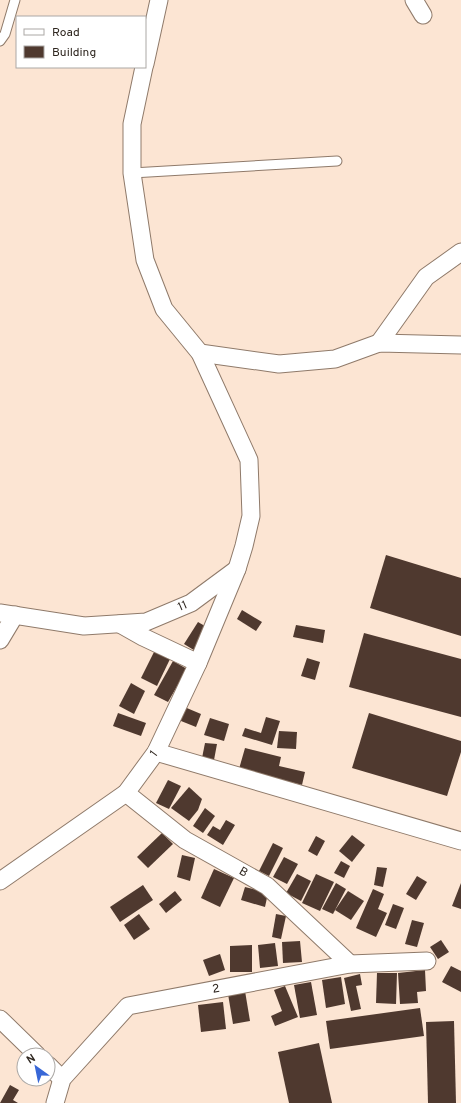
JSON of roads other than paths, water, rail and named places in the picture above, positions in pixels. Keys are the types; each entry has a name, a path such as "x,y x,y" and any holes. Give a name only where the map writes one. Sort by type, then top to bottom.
{"street":[{"name":"1","path":"146,61 159,0"},
{"path":"414,0 423,15"},
{"name":"1","path":"0,881 126,793 156,752 198,663 237,569 251,516 250,460 200,353 164,309 145,260 132,173 132,124 145,68"},
{"path":"379,344 426,277 461,252"},
{"path":"200,353 279,364 335,359 379,344 461,345"},
{"name":"11","path":"0,640 7,614 84,626 146,622 191,603 237,569"},
{"path":"120,624 143,637 198,663"},
{"path":"156,752 461,841"},
{"name":"B","path":"126,793 185,840 267,886 350,964"},
{"name":"2","path":"55,1103 62,1079 128,1006 350,964 427,961"},
{"path":"0,1019 29,1047"},
{"path":"56,1073 62,1079"}],"lane":[{"path":"0,41 5,34 15,0"},
{"path":"132,173 337,161"}]}
